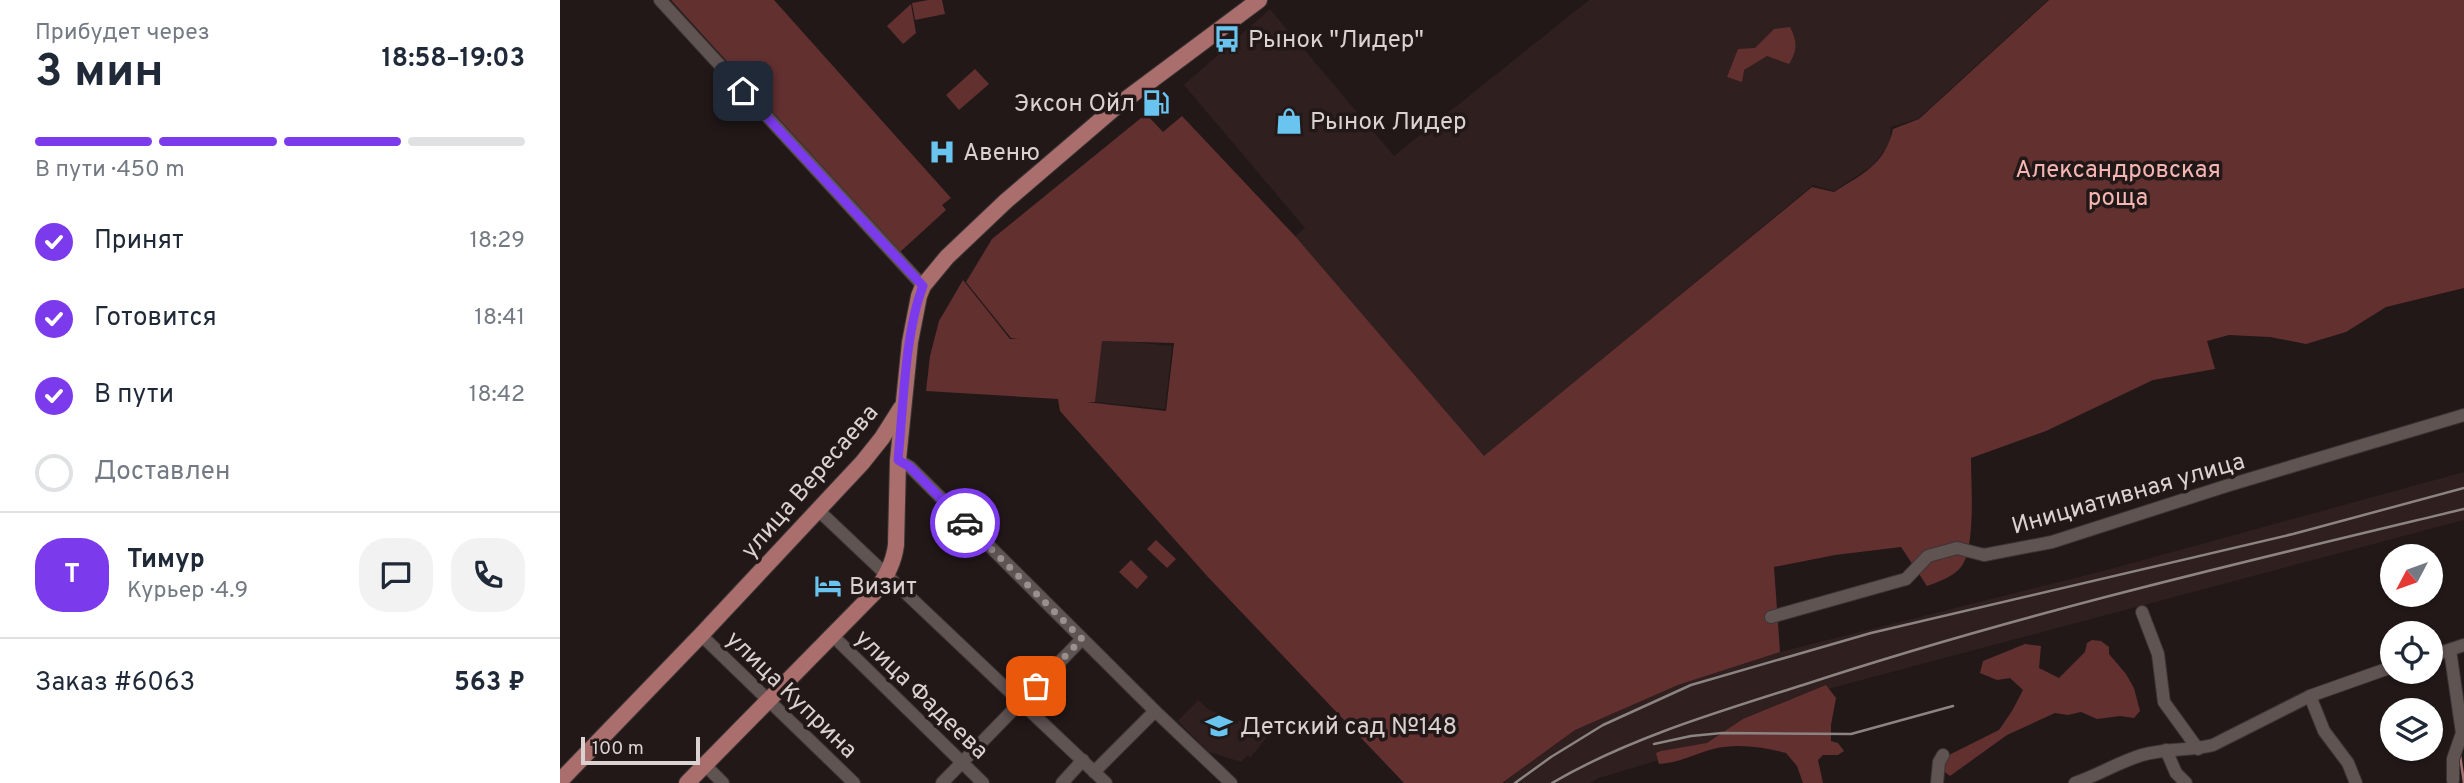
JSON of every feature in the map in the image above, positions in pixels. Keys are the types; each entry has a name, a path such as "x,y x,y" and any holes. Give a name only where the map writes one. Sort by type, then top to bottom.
{"main road":[{"name":"улица Вересаева","path":"560,781 701,635 873,448 904,403 919,296 923,286 947,257 1006,201 1116,106 1259,0"},
{"path":"687,783 874,593 886,576 897,545 898,460 904,403"},
{"path":"873,448 898,460"}],"street":[{"path":"660,0 923,286"},
{"name":"Инициативная улица","path":"1771,618 1906,579 1928,556 1957,548 1984,555 2052,542 2226,486 2464,415"},
{"path":"898,460 910,467 1231,783"},
{"path":"818,510 1106,783"},
{"path":"2142,612 2158,654 2164,702 2198,749"},
{"name":"улица Куприна","path":"701,635 854,783"},
{"name":"улица Фадеева","path":"832,635 983,783"},
{"path":"942,783 1082,639"},
{"path":"2443,652 2464,645"},
{"path":"2450,650 2462,733 2453,759 2453,780"},
{"path":"2075,783 2141,755 2213,745 2310,696 2380,671"},
{"path":"2310,696 2324,731 2348,763 2356,783"},
{"path":"1094,772 1156,711"},
{"path":"2166,750 2176,773 2186,783"},
{"path":"1937,783 1939,762 1944,755"},
{"path":"1062,783 1083,760"},
{"path":"705,765 723,783"}],"shaded area":[{"path":"1589,0 2048,0 1918,119 1891,127 1889,145 1872,166 1834,191 1813,185 1484,457 1295,236 1305,228 1184,85 1270,9 1394,156"},
{"path":"1102,339 1172,346 1165,409 1095,402"},
{"path":"2464,472 2464,520 1805,695 1713,744 1590,783 1502,783 1574,730 1678,685 1780,652 2099,572"},
{"name":"Детский сад №148","path":"1198,700 1209,710 1271,732 1250,758 1248,755 1241,762 1209,752 1178,721"}],"green space":[{"path":"671,0 774,0 951,198 942,205 946,210 900,252"},
{"path":"942,0 945,14 915,20 912,3"},
{"name":"Александровская роща","path":"2049,0 2464,0 2464,288 2386,307 2346,332 2306,344 2270,337 2229,335 2207,341 2215,369 2153,380 2046,431 1971,458 1972,515 1969,546 1966,558 1954,574 1927,586 1901,547 1835,555 1774,567 1780,652 1678,685 1575,730 1502,783 1404,783 1208,577 1060,411 1058,399 926,391 930,356 939,321 963,280 1010,339 1019,339 1011,338 966,282 992,239 1146,114 1163,132 1182,116 1295,236 1484,456 1812,187 1834,192 1854,180 1878,160 1893,129 1919,119","holes":["1102,341 1174,343 1166,411 1086,402 1095,402"]},
{"path":"911,4 916,33 903,44 887,26"},
{"path":"1790,27 1796,46 1789,64 1767,56 1744,70 1742,82 1727,77 1738,49 1755,48 1774,29"},
{"path":"975,69 989,84 959,110 946,95"},
{"path":"1156,540 1176,559 1167,568 1147,549"},
{"path":"1131,560 1148,577 1137,589 1119,572"},
{"path":"2092,640 2101,641 2109,647 2109,654 2134,688 2140,711 2134,718 2120,716 2097,719 2081,712 2068,715 2055,713 2007,735 1950,776 1941,769 1949,755 1999,730 2023,690 2010,678 1997,680 1980,673 1983,661 2025,644 2041,646 2039,668 2059,678 2085,652 2087,643"},
{"path":"1826,685 1836,698 1831,741 1838,743 1844,751 1838,755 1823,755 1818,760 1823,783 1803,783 1797,766 1786,753 1759,748 1722,747 1659,764 1656,753 1707,743 1743,719"}],"waterway":[{"path":"2460,755 2464,783"}],"railway":[{"path":"1515,783 1603,725 1691,685 1871,633 2293,534 2464,488"},
{"path":"1552,783 1581,767 1674,727 1884,659 2132,590 2464,509"},
{"path":"1654,744 1722,733 1851,734 1953,706"}],"way so far":[{"path":"965,523 1082,639 1036,686"}],"place":[{"name":"Рынок \"Лидер\"","path":"1227,39"},
{"name":"Эксон Ойл","path":"1156,103"},
{"name":"Рынок Лидер","path":"1289,121"},
{"name":"Авеню","path":"942,152"},
{"name":"Визит","path":"828,586"},
{"name":"Детский сад №148","path":"1219,726"}],"route":[{"path":"743,91 923,286 911,342 898,460 910,467 965,523"}]}
